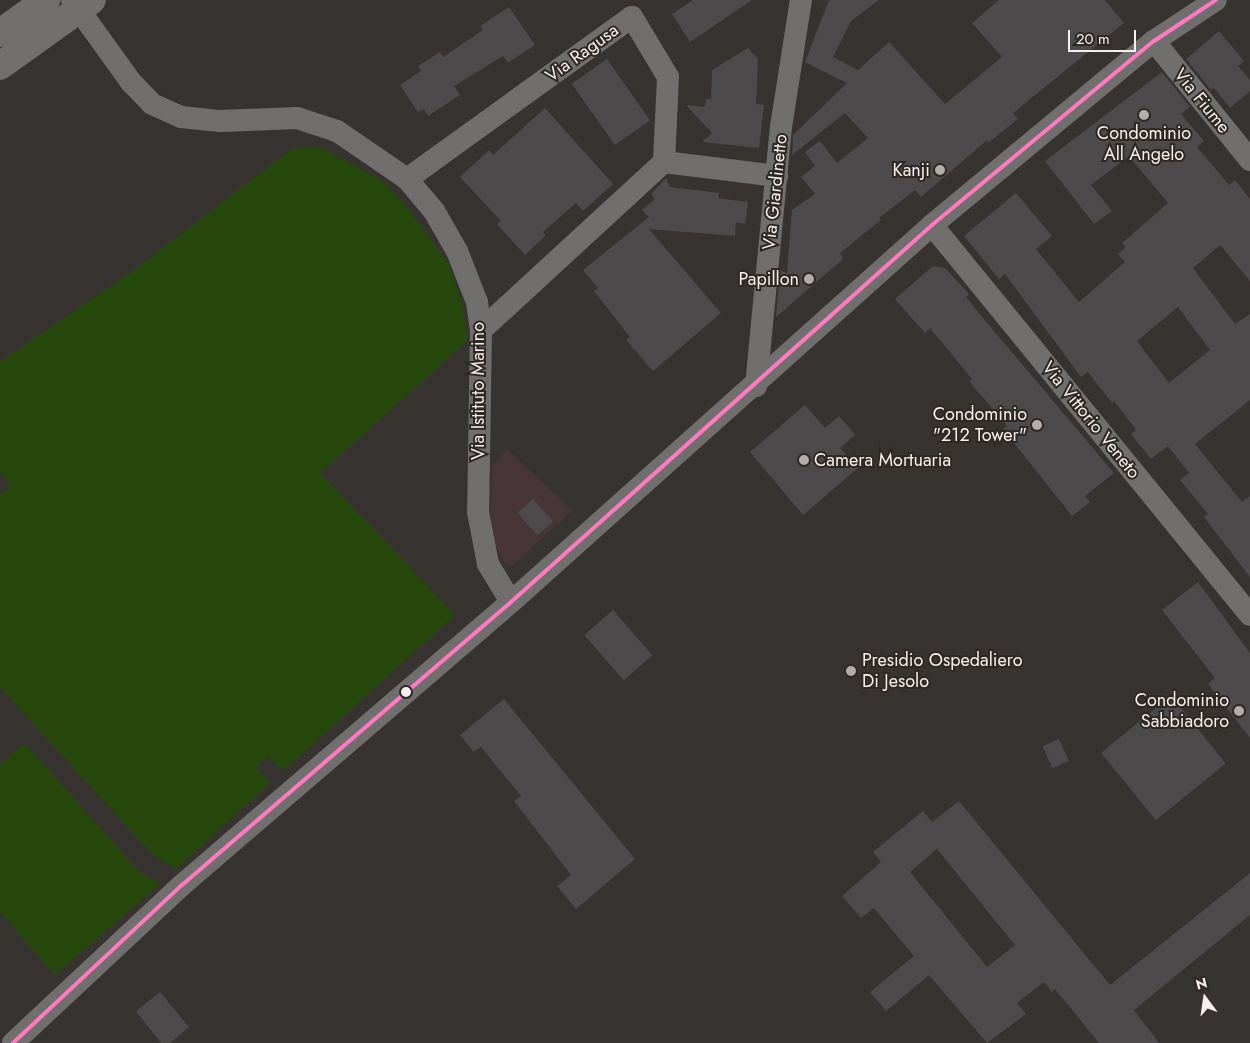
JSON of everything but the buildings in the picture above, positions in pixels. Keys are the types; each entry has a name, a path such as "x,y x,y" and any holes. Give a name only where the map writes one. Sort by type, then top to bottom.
{"main road":[{"path":"0,33 46,0"},
{"path":"0,66 81,3"}],"street":[{"name":"Via Giardinetto","path":"756,386 776,176 791,52 801,0"},
{"path":"13,1043 182,885 511,602 756,386 932,225 1154,41 1216,0"},
{"name":"Via Istituto Marino","path":"81,3 132,82 152,104 181,117 201,119 297,118 337,131 407,179 434,211 457,251 477,302 482,330 478,512 488,564 511,602"},
{"name":"Via Ragusa","path":"407,179 632,17 668,76 664,162"},
{"name":"Via Fiume","path":"1154,41 1250,160"},
{"path":"482,330 664,162 776,176"},
{"name":"Via Vittorio Veneto","path":"932,225 1250,615"}],"shaded area":[{"path":"507,448 572,511 512,566 505,564 497,550 491,526 492,466"}],"green space":[{"path":"317,146 381,180 403,202 449,264 462,304 468,340 320,473 455,615 283,771 268,756 256,767 270,783 176,869 153,855 0,687 0,495 11,486 0,471 0,362 134,270 292,149"},
{"path":"25,743 139,872 160,884 55,975 0,912 0,765"}],"transit line":[{"path":"13,1043 182,885 511,602 932,225 1154,41 1216,0"}],"place":[{"name":"Condominio All Angelo","path":"1144,115"},
{"name":"Kanji","path":"940,170"},
{"name":"Papillon","path":"809,279"},
{"name":"Condominio \"212 Tower\"","path":"1037,425"},
{"name":"Camera Mortuaria","path":"804,460"},
{"name":"Presidio Ospedaliero Di Jesolo","path":"851,671"},
{"name":"Condominio Sabbiadoro","path":"1239,711"}]}
